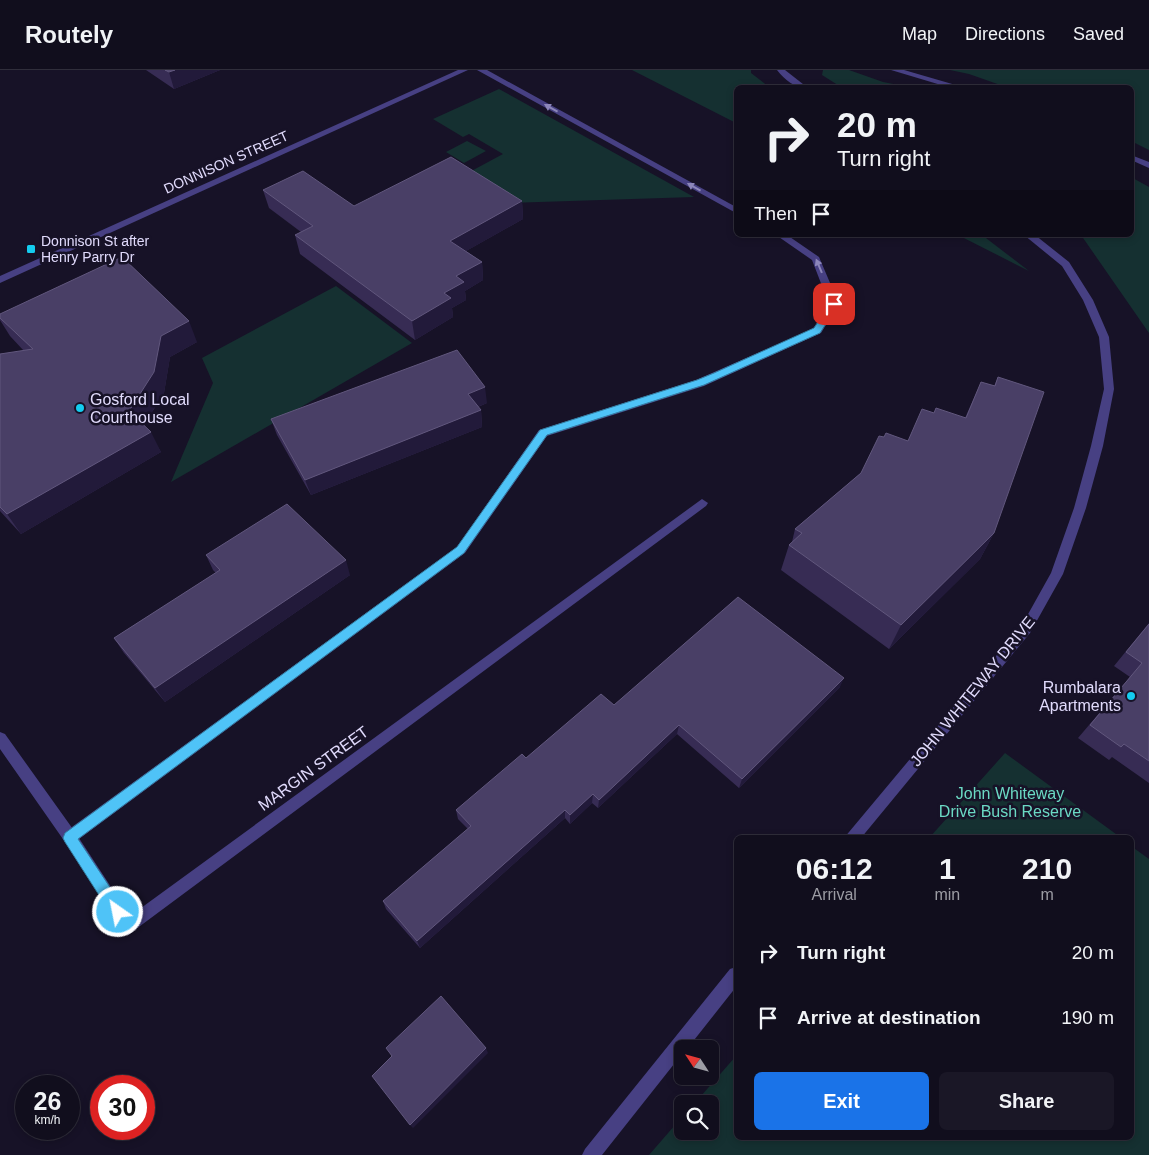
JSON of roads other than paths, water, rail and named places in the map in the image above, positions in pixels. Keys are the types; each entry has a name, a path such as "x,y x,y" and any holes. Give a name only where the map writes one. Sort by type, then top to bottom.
{"street":[{"name":"DONNISON STREET","path":"0,280 464,70"},
{"path":"481,70 734,209"},
{"path":"781,70 786,76 800,85"},
{"path":"895,70 951,85"},
{"path":"1134,158 1149,165"},
{"path":"70,838 461,550 543,433 700,382 817,330 834,304 831,295 816,259 783,237"},
{"name":"JOHN WHITEWAY DRIVE","path":"854,835 1026,629 1057,574 1080,508 1097,446 1109,389 1104,337 1088,300 1066,264 1032,237"},
{"name":"MARGIN STREET","path":"0,738 70,838 128,927 702,503"},
{"path":"591,1155 734,978"}],"place":[{"name":"Donnison St after Henry Parry Dr","path":"31,249"},
{"name":"Gosford Local Courthouse","path":"80,408"},
{"name":"Rumbalara Apartments","path":"1131,696"}],"park label":[{"name":"John Whiteway Drive Bush Reserve","path":"1010,802"}]}
